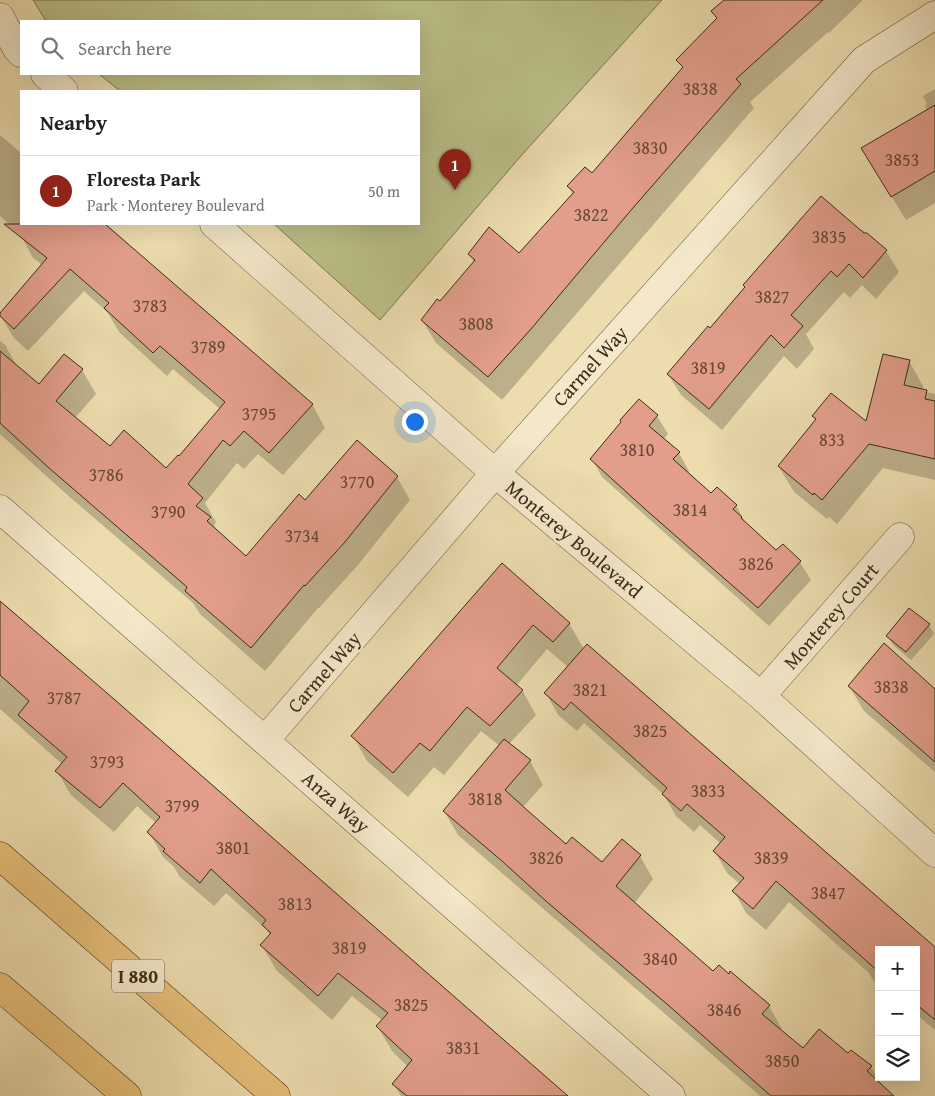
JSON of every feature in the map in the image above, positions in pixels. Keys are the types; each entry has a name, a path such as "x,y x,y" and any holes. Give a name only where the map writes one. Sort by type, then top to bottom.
{"highway":[{"name":"I 880","path":"0,856 276,1096"},
{"path":"0,987 127,1096"}],"street":[{"name":"Carmel Way","path":"266,740 495,473 864,60 935,15"},
{"path":"0,18 20,52"},
{"path":"45,75 63,90"},
{"name":"Monterey Boulevard","path":"215,225 495,473 761,696 935,853"},
{"name":"Anza Way","path":"0,510 266,740 671,1096"},
{"name":"Monterey Court","path":"761,696 900,537"}],"green space":[{"path":"33,0 662,0 520,157 380,320 275,225 420,225 420,90 119,90 100,75 420,75 420,20 45,20"}],"building":[{"path":"724,0 823,0 736,79 741,84 488,377 421,320 437,299 440,301 475,260 468,254 489,227 519,253 574,192 567,186 585,167 592,173 683,67 676,60 717,18 711,11"},
{"path":"935,105 935,171 891,197 861,148"},
{"path":"821,196 887,250 863,278 849,264 837,277 831,271 791,315 803,326 784,348 771,335 709,409 667,374 708,326 710,328 745,287 743,285"},
{"path":"4,224 106,225 313,404 269,453 244,431 230,446 223,440 188,484 203,498 196,506 211,517 207,521 246,556 299,494 305,500 357,440 398,476 345,542 304,585 251,648 185,591 187,587 49,468 0,423 0,351 39,384 64,354 83,369 56,401 110,446 124,430 166,468 179,456 225,402 160,346 153,353 104,308 109,303 70,269 14,329 0,316 0,313 47,258"},
{"path":"883,354 910,360 904,385 927,390 925,399 935,401 935,459 869,444 822,500 814,493 813,495 778,466 816,419 812,416 831,393 866,421"},
{"path":"639,399 658,415 649,426 680,452 673,459 711,493 717,487 737,505 733,509 741,518 776,550 783,544 801,561 758,608 590,459"},
{"path":"502,563 570,623 553,642 533,625 497,668 523,690 490,726 467,707 430,751 420,743 393,773 351,736"},
{"path":"0,601 568,1096 407,1096 392,1084 412,1060 376,1026 388,1013 338,973 318,996 260,945 271,933 262,925 266,920 211,869 200,883 163,851 165,849 147,832 160,817 123,783 100,808 55,771 67,757 18,715 29,701 0,675"},
{"path":"909,608 930,624 906,652 886,636"},
{"path":"884,643 935,689 935,762 848,686"},
{"path":"587,644 935,947 935,1020 920,1007 920,946 875,946 875,968 776,881 753,909 732,891 744,878 713,851 725,837 687,804 681,811 662,794 667,788 571,702 564,710 544,693"},
{"path":"504,739 531,760 505,790 566,844 572,837 602,862 622,839 641,855 616,886 713,971 719,965 729,974 730,971 770,1005 762,1014 803,1048 819,1029 848,1053 851,1050 872,1066 867,1071 875,1078 875,1081 878,1081 894,1096 771,1096 443,811"}],"place":[{"name":"Floresta Park","path":"455,190"}]}
